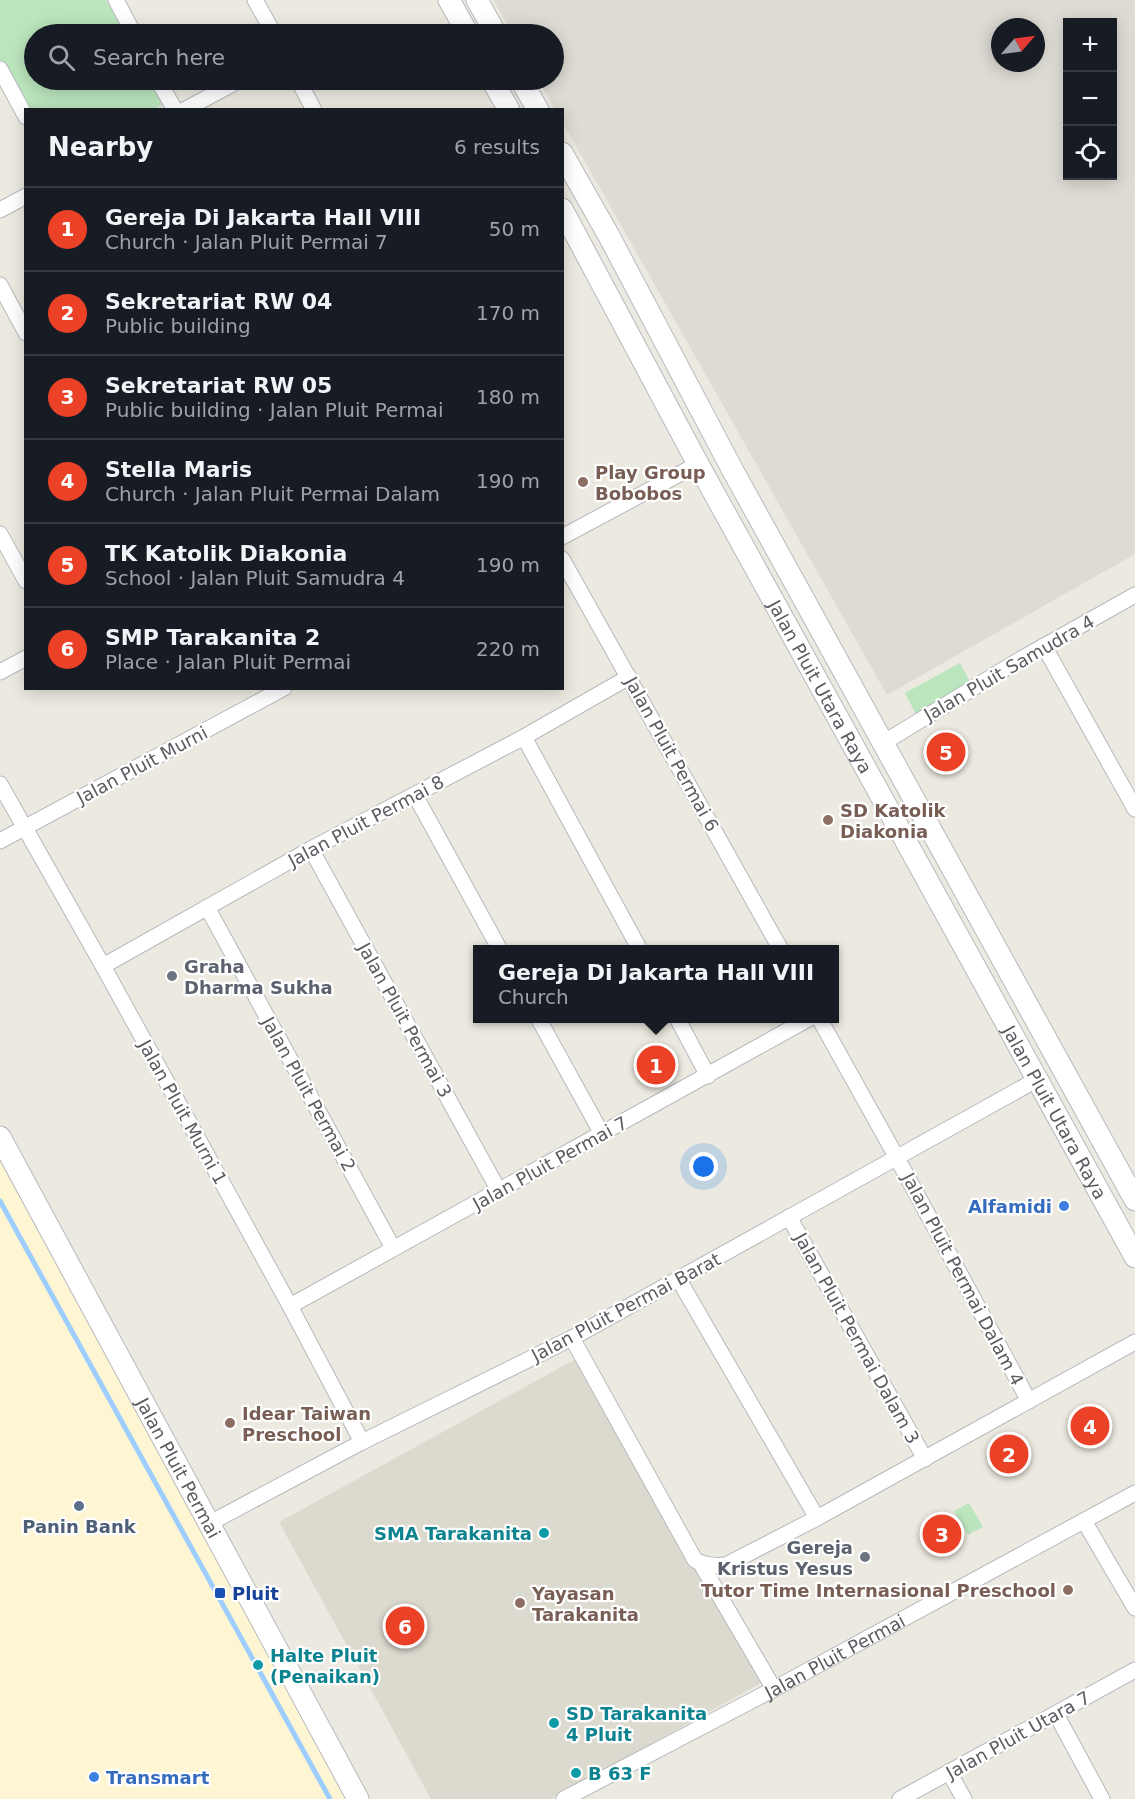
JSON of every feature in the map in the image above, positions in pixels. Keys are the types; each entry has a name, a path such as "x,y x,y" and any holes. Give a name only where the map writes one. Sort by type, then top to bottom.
{"street":[{"path":"116,0 129,24"},
{"path":"255,0 268,24"},
{"path":"449,0 462,24"},
{"path":"477,0 490,24"},
{"path":"0,69 24,113"},
{"path":"164,90 174,108"},
{"path":"188,108 221,90"},
{"path":"303,90 313,108"},
{"path":"498,90 508,108"},
{"path":"527,90 537,108"},
{"name":"Jalan Pluit Utara Raya","path":"564,157 609,236 729,462 1135,1200"},
{"path":"0,210 24,197"},
{"name":"Jalan Pluit Utara Raya","path":"564,213 701,469 1135,1257"},
{"path":"584,248 609,236"},
{"path":"0,285 24,329"},
{"path":"564,536 701,469 729,462"},
{"path":"0,534 24,577"},
{"name":"Jalan Pluit Permai 6","path":"564,564 778,945"},
{"name":"Jalan Pluit Samudra 4","path":"883,743 1020,659 1135,595"},
{"path":"1044,646 1135,809"},
{"path":"0,672 24,659"},
{"name":"Jalan Pluit Permai 8","path":"103,966 311,849 524,737 628,676"},
{"name":"Jalan Pluit Murni","path":"0,841 280,690"},
{"path":"524,737 636,945"},
{"name":"Jalan Pluit Murni 1","path":"0,784 103,966 362,1442"},
{"path":"415,795 497,945"},
{"name":"Jalan Pluit Permai 3","path":"311,849 499,1191"},
{"name":"Jalan Pluit Permai 2","path":"207,907 393,1248"},
{"path":"541,1023 602,1134"},
{"path":"680,1023 708,1076"},
{"name":"Jalan Pluit Permai 7","path":"290,1306 801,1023"},
{"path":"822,1023 897,1158"},
{"name":"Jalan Pluit Permai Barat","path":"208,1524 362,1442 572,1338 1038,1079"},
{"name":"Jalan Pluit Permai","path":"0,1137 358,1799"},
{"path":"1086,1166 1110,1154"},
{"name":"Jalan Pluit Permai Dalam 4","path":"897,1158 1029,1401"},
{"name":"Jalan Pluit Permai Dalam 3","path":"789,1217 925,1459"},
{"path":"679,1280 817,1518"},
{"path":"572,1338 695,1560 701,1564 774,1689"},
{"path":"701,1564 726,1565 817,1518 1135,1342"},
{"name":"Jalan Pluit Permai","path":"564,1799 774,1689 1135,1492"},
{"path":"1084,1521 1135,1608"},
{"name":"Jalan Pluit Utara 7","path":"900,1799 1135,1670"},
{"path":"1056,1714 1102,1799"},
{"path":"949,1772 964,1799"}],"shaded area":[{"path":"493,0 1135,0 1135,554 887,695 564,125 564,108 554,108 544,90 564,90 564,24 507,24"},
{"path":"0,1127 363,1799 0,1799"},
{"name":"Yayasan Tarakanita","path":"581,1356 761,1683 551,1799 431,1799 279,1522"}],"green space":[{"path":"0,0 106,0 119,24 24,24 24,90 155,90 163,104 156,108 25,108 0,68"},
{"path":"960,663 973,687 918,718 905,693"},
{"path":"969,1503 983,1527 968,1535 954,1511"}],"waterway":[{"path":"0,1201 330,1799"}],"place":[{"name":"Play Group Bobobos","path":"583,482"},
{"name":"TK Katolik Diakonia","path":"946,752"},
{"name":"SD Katolik Diakonia","path":"828,820"},
{"name":"Graha Dharma Sukha","path":"172,976"},
{"name":"Gereja Di Jakarta Hall VIII","path":"656,1065"},
{"name":"Alfamidi","path":"1064,1206"},
{"name":"Idear Taiwan Preschool","path":"230,1423"},
{"name":"Stella Maris","path":"1090,1426"},
{"name":"Sekretariat RW 04","path":"1009,1454"},
{"name":"Panin Bank","path":"79,1506"},
{"name":"SMA Tarakanita","path":"544,1533"},
{"name":"Sekretariat RW 05","path":"942,1534"},
{"name":"Gereja Kristus Yesus","path":"865,1557"},
{"name":"Tutor Time Internasional Preschool","path":"1068,1590"},
{"name":"Pluit","path":"220,1593"},
{"name":"Yayasan Tarakanita","path":"520,1603"},
{"name":"SMP Tarakanita 2","path":"405,1626"},
{"name":"Halte Pluit (Penaikan)","path":"258,1665"},
{"name":"SD Tarakanita 4 Pluit","path":"554,1723"},
{"name":"B 63 F","path":"576,1773"},
{"name":"Transmart","path":"94,1777"}]}
